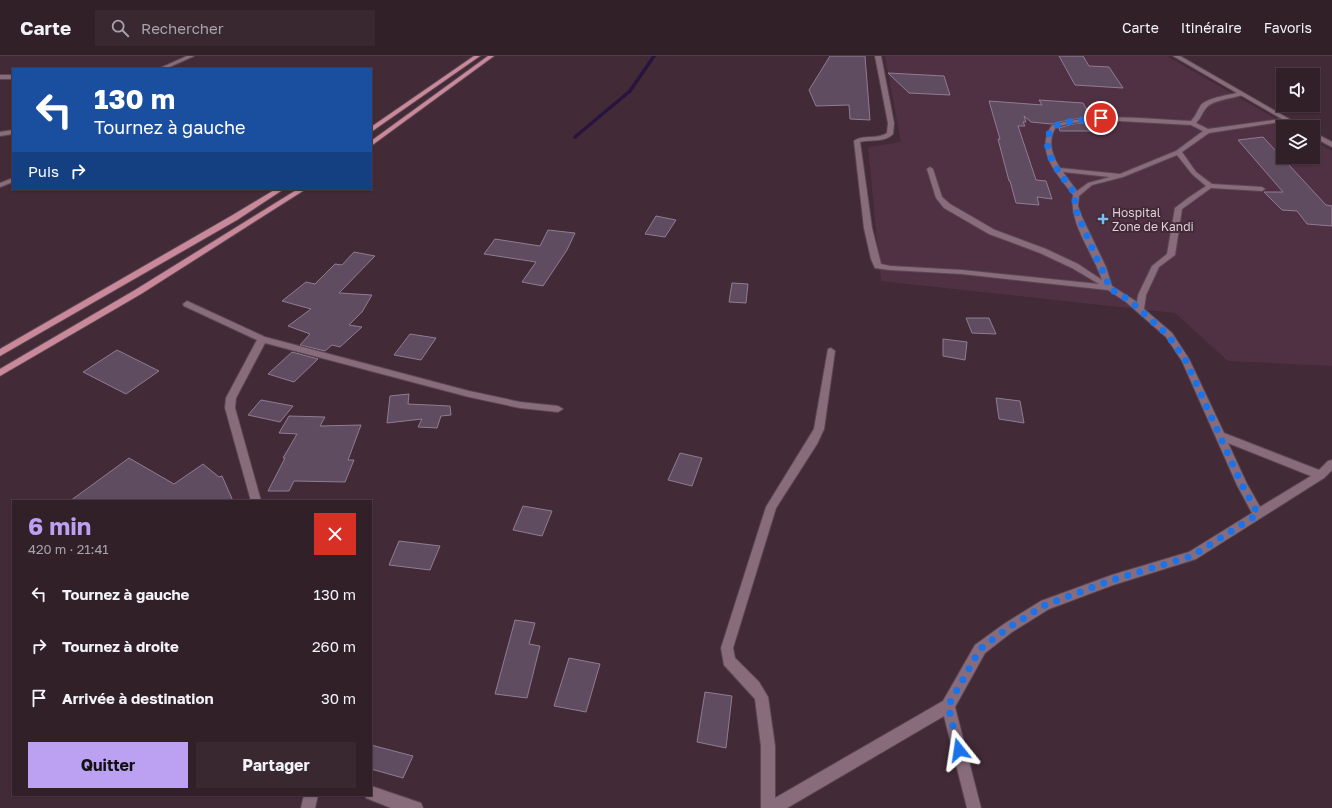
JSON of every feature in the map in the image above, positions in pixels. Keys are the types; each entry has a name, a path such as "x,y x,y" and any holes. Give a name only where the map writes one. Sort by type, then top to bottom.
{"main road":[{"path":"372,129 477,56"},
{"path":"372,143 491,56"},
{"path":"0,353 214,230 279,190"},
{"path":"0,373 138,292 301,190"}],"street":[{"path":"163,68 192,56"},
{"path":"878,56 891,123 890,134 886,137 863,138 857,141 868,228 878,266 962,272 1109,288"},
{"path":"1176,56 1286,119"},
{"path":"0,77 12,77"},
{"path":"1192,123 1199,117 1204,106 1218,99 1241,94"},
{"path":"1076,195 1052,160 1048,148 1048,136 1054,126 1072,121 1101,118 1160,120 1192,123 1207,131"},
{"path":"1109,288 1106,276 1099,264 1074,206 1076,195 1090,184 1121,176 1178,152 1207,131 1286,119"},
{"path":"0,134 12,132"},
{"path":"1320,138 1332,145"},
{"path":"1178,152 1194,173 1210,186 1262,189"},
{"path":"930,169 939,198 947,206 992,232 1043,251 1075,266 1129,300 1168,335 1186,361 1242,485 1258,514"},
{"path":"1058,170 1121,176"},
{"path":"0,186 12,180"},
{"path":"1140,310 1142,295 1156,266 1171,255 1179,208 1210,186"},
{"path":"187,304 262,339 469,394 520,405 558,409"},
{"path":"256,500 230,408 231,398 262,339"},
{"path":"768,808 768,746 761,697 754,687 729,661 728,648 771,507 819,429 831,351"},
{"path":"1220,436 1320,475"},
{"path":"773,808 948,706 980,649 1008,628 1045,605 1112,580 1192,556 1320,475 1332,464"},
{"path":"948,706 974,808"},
{"path":"372,793 416,808"},
{"path":"308,808 311,796"}],"shaded area":[{"name":"Hospital Zone de Kandi","path":"885,56 1167,56 1278,120 1276,120 1276,164 1320,164 1320,144 1332,151 1332,366 1228,361 1175,313 881,281 868,147 901,142"}],"building":[{"path":"830,56 865,56 870,120 850,119 849,105 816,106 809,90"},
{"path":"1059,56 1083,56 1089,66 1109,67 1123,88 1075,85"},
{"path":"888,73 944,76 950,95 909,93"},
{"path":"1039,100 1083,103 1091,117 1051,124 1031,122 1024,116 1026,122 1023,122 1025,126 1018,126 1036,180 1046,181 1052,199 1037,197 1039,205 1016,203 989,101 1042,105"},
{"path":"1094,122 1101,131 1060,131 1059,128 1072,124"},
{"path":"1263,137 1276,151 1276,164 1288,164 1326,205 1332,206 1332,226 1307,224 1297,211 1282,210 1264,192 1283,192 1238,140"},
{"path":"656,216 676,220 665,237 645,234"},
{"path":"548,230 575,233 567,250 543,286 522,282 536,262 484,254 495,239 540,246"},
{"path":"354,252 375,256 339,293 372,295 362,312 349,325 362,327 340,347 332,345 325,351 300,345 310,334 288,326 311,309 282,301 306,282 315,284 335,264 342,265"},
{"path":"732,283 748,284 746,303 729,302"},
{"path":"966,318 989,318 996,334 972,333"},
{"path":"410,334 436,338 421,360 394,355"},
{"path":"943,339 967,342 965,360 943,356"},
{"path":"117,350 159,371 126,394 83,372"},
{"path":"292,352 318,359 294,382 268,374"},
{"path":"409,394 408,404 450,406 451,415 441,416 437,428 418,427 422,419 387,423 390,396"},
{"path":"996,398 1020,401 1024,423 999,419"},
{"path":"261,400 293,406 280,422 248,415"},
{"path":"289,416 325,417 320,426 361,425 348,460 354,460 345,482 294,481 289,491 268,491 285,458 283,458 297,434 279,433"},
{"path":"680,453 702,458 692,486 668,480"},
{"path":"129,458 174,484 203,464 219,477 222,476 233,500 71,500"},
{"path":"523,506 552,511 542,536 513,530"},
{"path":"399,541 440,546 430,570 389,565"},
{"path":"515,620 535,623 529,644 540,646 527,698 495,694"},
{"path":"569,658 600,664 586,712 554,706"},
{"path":"705,692 732,696 726,748 697,742"},
{"path":"372,745 413,756 403,778 372,769"}],"waterway":[{"path":"575,137 630,91 654,56"}],"place":[{"name":"Hospital Zone de Kandi","path":"1103,219"}],"route":[{"path":"959,750 948,706 980,649 1008,628 1045,605 1112,580 1192,556 1258,514 1242,485 1186,361 1168,335 1129,300 1109,288 1106,276 1099,264 1074,206 1076,195 1052,160 1048,148 1048,136 1054,126 1072,121 1101,118"}]}
